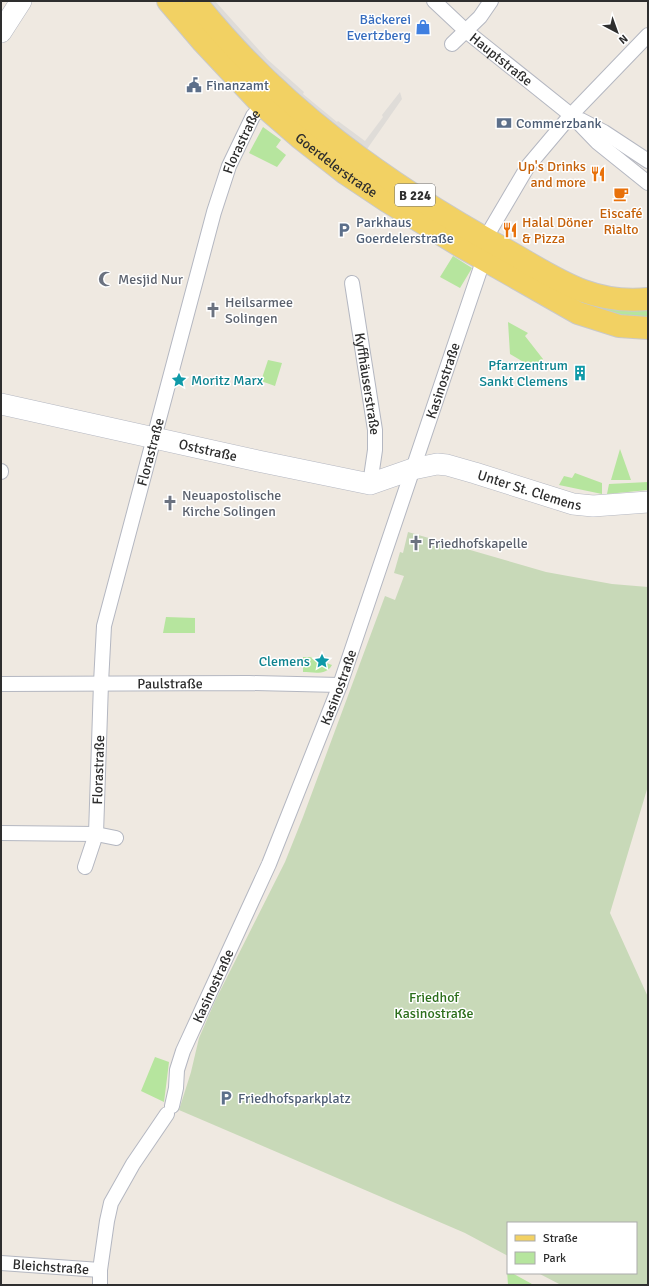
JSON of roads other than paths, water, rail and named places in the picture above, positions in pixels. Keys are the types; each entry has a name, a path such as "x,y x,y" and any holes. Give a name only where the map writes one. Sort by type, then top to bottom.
{"main road":[{"name":"Goerdelerstraße","path":"168,1 202,42 269,98 312,122 368,165 485,239 563,283 589,294 623,300 648,299"},
{"name":"Goerdelerstraße","path":"195,1 269,98 304,141 345,173 387,201 485,260 578,313 619,326 648,328"}],"street":[{"path":"1,32 21,1"},
{"name":"Hauptstraße","path":"434,1 466,31 571,115 597,142 648,183"},
{"path":"452,44 480,17 491,1"},
{"path":"485,239 528,166 571,115 648,35"},
{"name":"Florastraße","path":"85,867 96,834 104,626 214,212 229,166 253,116 269,98"},
{"name":"Hauptstraße","path":"571,115 604,132 648,161"},
{"name":"Kasinostraße","path":"100,1285 100,1270 111,1203 133,1164 170,1110 176,1088 177,1070 183,1051 269,864 340,685 480,270 485,260"},
{"name":"Kyffhäuserstraße","path":"352,283 375,430 375,450 370,484"},
{"name":"Oststraße","path":"1,404 370,484"},
{"name":"Unter St. Clemens","path":"413,469 437,464 447,465 573,504 593,506 648,502"},
{"path":"370,484 413,469"},
{"name":"Paulstraße","path":"1,684 249,683 340,685"},
{"path":"1,833 96,834 116,838"},
{"name":"Bleichstraße","path":"1,1262 100,1270"}],"place":[{"name":"Bäckerei Evertzberg","path":"423,27"},
{"name":"Finanzamt","path":"194,85"},
{"name":"Commerzbank","path":"504,123"},
{"name":"Up's Drinks and more","path":"598,174"},
{"name":"Eiscafé Rialto","path":"621,194"},
{"name":"Parkhaus Goerdelerstraße","path":"344,230"},
{"name":"Halal Döner & Pizza","path":"510,230"},
{"name":"Mesjid Nur","path":"106,279"},
{"name":"Heilsarmee Solingen","path":"213,310"},
{"name":"Pfarrzentrum Sankt Clemens","path":"580,373"},
{"name":"Moritz Marx","path":"179,380"},
{"name":"Neuapostolische Kirche Solingen","path":"170,503"},
{"name":"Friedhofskapelle","path":"416,543"},
{"name":"Clemens","path":"322,661"},
{"name":"Friedhofsparkplatz","path":"226,1098"}],"park label":[{"name":"Friedhof Kasinostraße","path":"434,1006"}]}
